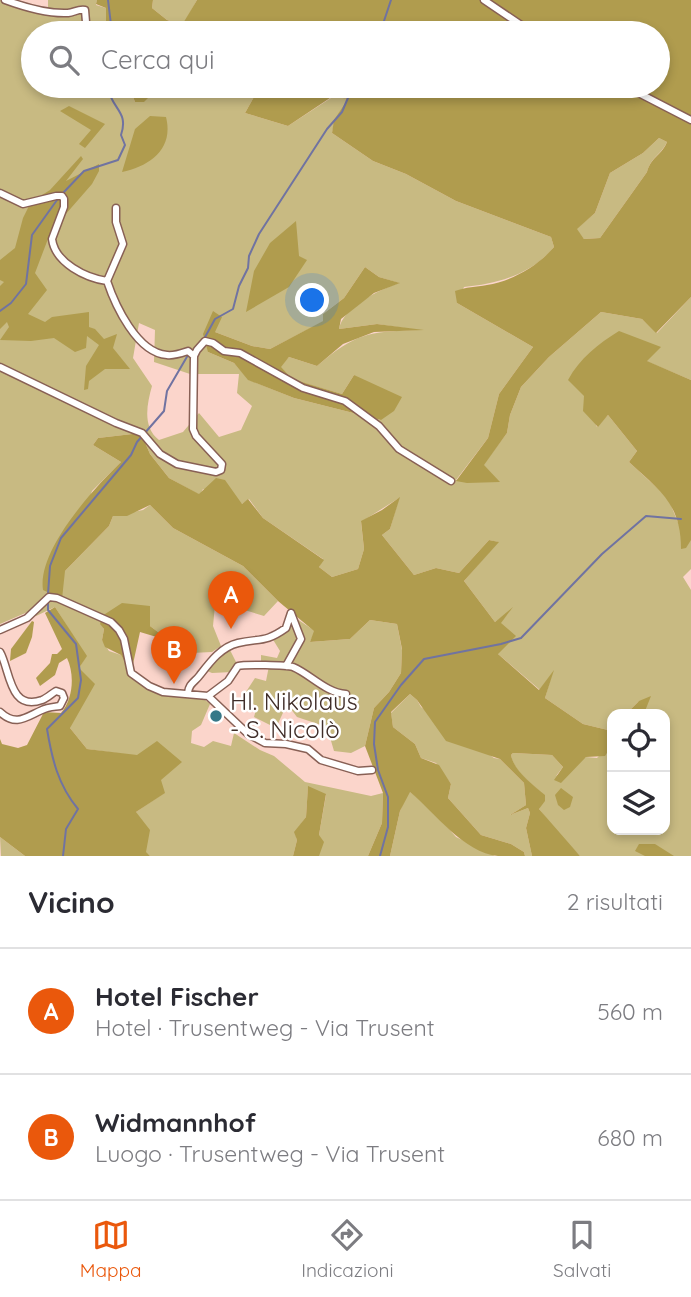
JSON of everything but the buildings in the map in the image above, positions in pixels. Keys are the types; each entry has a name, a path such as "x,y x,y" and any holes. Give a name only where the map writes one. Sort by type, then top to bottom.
{"street":[{"path":"5,0 36,9 70,13 85,10 86,21"},
{"path":"484,0 515,21"},
{"path":"648,98 691,120"},
{"path":"0,193 23,204 60,196 64,199 64,207 52,235 52,244 81,274 107,281"},
{"path":"116,208 116,222 123,244 107,281 120,312 145,346 166,355 192,353 205,341 224,351 240,353 303,388 345,401 379,426 399,449 452,481"},
{"path":"0,367 144,434 160,454 177,464 210,472 221,470 220,459 196,436 193,429 192,353"},
{"path":"0,630 27,618 48,598 57,598 111,622 124,639 131,673 141,682 163,691 208,696 248,734 260,741 308,749 321,760 358,771 372,770"},
{"path":"188,693 191,683 204,666 225,648 241,642 267,640 286,628 291,612 301,639 286,666"},
{"path":"0,652 11,688 20,698 37,701 56,691 64,698 60,706 47,708 21,720 9,719 0,712"},
{"path":"208,696 229,681 239,665 286,666 337,693 346,694"}],"shaded area":[{"path":"0,0 48,9 48,0 97,0 96,5 106,8 106,21 21,21 21,98 134,98 135,102 143,102 147,98 253,98 245,113 288,126 331,98 349,99 335,120 332,133 373,161 406,174 456,201 551,237 554,247 535,264 502,280 464,287 457,303 533,347 499,394 488,438 456,480 499,482 483,465 507,433 510,415 521,387 549,357 601,312 642,319 657,333 691,297 691,380 646,361 660,347 584,397 597,427 608,415 637,451 629,462 668,498 681,530 691,540 691,569 683,577 691,590 691,856 580,856 562,838 539,809 544,795 519,772 511,755 552,755 563,767 556,776 586,757 597,758 607,747 607,835 670,835 670,709 635,709 639,701 631,709 607,709 607,730 583,724 545,698 552,674 540,690 498,654 500,623 510,611 495,622 464,581 498,542 489,540 459,573 436,568 414,575 382,535 390,529 399,498 361,522 364,549 358,569 332,577 319,567 323,559 263,518 249,499 242,504 203,489 200,495 169,478 150,454 141,433 98,438 93,445 121,462 92,491 65,571 109,526 113,516 143,510 150,505 173,528 243,566 278,601 264,616 222,603 215,605 213,626 221,646 212,652 170,654 170,641 150,626 100,623 104,629 102,640 109,651 121,655 131,672 142,681 192,694 210,704 201,725 192,731 191,743 204,747 213,741 231,746 234,733 274,756 305,782 371,796 383,793 382,823 368,856 319,856 319,835 326,795 308,787 306,817 295,832 297,840 293,856 150,856 146,853 136,812 164,793 160,780 181,762 87,749 70,728 79,668 86,656 55,607 36,616 30,611 0,624","holes":["365,267 379,277 399,283 372,295 354,307 339,329 377,324 418,330 363,336 342,347 317,366 289,357 280,367 291,379 342,394 354,375 381,420 294,398 249,380 234,363 208,352 215,332 252,346 270,349 324,321 323,314 344,298","139,323 155,330 154,362 190,374 239,374 237,393 252,406 241,430 219,437 199,413 183,432 159,440 150,429 147,415 152,386 133,358"]},
{"path":"97,0 153,0 152,8 170,21 106,21 106,8 96,4"},
{"path":"153,0 197,0 185,21 167,20 152,8"},
{"path":"197,0 691,0 691,297 656,333 642,319 601,312 549,357 521,387 510,415 507,433 484,465 500,482 456,481 488,438 499,394 533,347 457,303 455,291 496,283 524,272 554,247 551,237 456,201 406,174 373,161 332,133 334,120 348,99 343,98 670,98 670,21 184,21","holes":["659,138 667,142 600,238 584,239 577,229 595,213 610,173 643,153"]},
{"path":"134,98 148,98 144,102 135,102"},
{"path":"253,98 330,98 288,126 245,113"},
{"path":"69,106 105,124 85,148 79,144 91,130 60,111"},
{"path":"150,116 166,117 168,128 163,147 142,165 122,172 135,129"},
{"path":"659,138 667,142 665,146 600,238 584,239 576,229 595,213 610,173 643,153"},
{"path":"81,156 83,159 66,181 99,164 99,171 92,184 51,231 35,273 47,290 28,314 45,322 52,317 89,312 89,327 95,329 104,339 117,334 113,348 130,369 105,369 89,381 88,389 84,390 86,366 99,345 87,336 86,348 75,352 54,338 31,341 0,340 9,327 7,322 0,329 0,286 4,282 0,280 0,260 15,248 23,218 31,202 50,190"},
{"path":"296,221 299,256 307,260 289,287 246,312 254,271 270,243"},
{"path":"365,267 379,277 400,283 374,293 341,319 339,329 377,324 424,330 374,332 343,344 317,366 289,357 281,367 292,379 342,394 354,375 402,397 394,411 381,420 294,398 248,380 234,363 208,352 203,334 213,311 222,317 215,332 252,346 270,349 323,321 323,314 344,298"},
{"path":"619,331 661,347 647,361 691,380 691,540 686,548 681,549 677,520 666,499 629,462 637,451 608,415 598,427 583,411 584,396 568,380 590,352"},
{"path":"141,433 150,454 169,478 199,494 216,478 225,480 242,504 248,499 263,518 324,560 319,567 332,577 358,569 364,549 361,521 400,497 390,529 382,535 414,575 436,568 459,573 489,540 499,542 464,581 495,622 513,607 501,623 516,636 498,654 539,690 554,670 545,698 583,724 607,730 605,756 586,757 561,783 554,780 563,767 552,755 511,755 520,772 545,795 545,801 539,809 580,856 532,856 526,828 530,813 528,808 510,815 526,805 524,783 500,759 446,741 410,694 391,712 393,727 415,744 421,758 439,765 451,784 448,798 481,835 511,844 524,852 525,856 498,856 473,848 410,792 400,811 390,856 368,856 382,823 383,793 365,746 374,708 389,692 401,673 402,649 397,624 370,620 350,639 310,642 314,631 278,601 243,566 173,528 150,505 127,516 113,516 109,526 65,571 62,599 43,590 49,557 58,539 83,503 121,462 93,445 98,438"},
{"path":"122,603 150,606 150,626 170,641 140,632 131,673 121,655 105,647 102,640 102,616"},
{"path":"55,607 87,656 79,668 95,684 70,728 87,749 137,755 157,741 182,762 161,780 165,793 136,812 150,830 146,852 150,856 25,856 0,837 0,739 2,744 18,748 27,745 44,712 61,713 72,687 67,658 59,663 55,675 40,686 36,678 50,663 52,654 57,654 62,649 45,613"},
{"path":"297,619 315,631 310,642 350,639 370,620 397,624 402,650 401,673 389,692 374,708 365,746 351,753 334,751 327,727 297,717 287,704 276,728 254,717 257,706 242,698 255,678 266,681 269,666 261,664 261,655 277,658 280,651 272,638"},
{"path":"32,621 32,637 26,653 10,661 11,649"},
{"path":"229,648 237,664 232,672 212,673 205,670"},
{"path":"410,694 421,707 494,758 500,759 524,783 526,805 510,815 528,808 530,813 526,828 532,856 525,856 524,852 511,844 481,835 448,798 451,784 436,763 421,758 415,744 393,727 391,713"},
{"path":"651,696 646,709 631,709 639,701"},
{"path":"308,786 326,794 319,835 324,842 319,856 293,856 297,840 294,832 306,817"},
{"path":"561,788 573,797 570,807 564,810 558,805 555,795"},
{"path":"409,791 432,810 456,837 495,856 390,856 400,811"},
{"path":"0,837 25,856 1,856"},
{"path":"639,844 655,844 674,856 645,856 635,851"}],"waterway":[{"path":"108,0 111,21"},
{"path":"384,21 391,0"},
{"path":"63,193 84,171 118,160 125,145 121,135 123,121 111,98"},
{"path":"204,339 215,319 233,309 239,286 248,268 249,256 259,234 327,129 342,112 348,98"},
{"path":"0,311 11,303 26,284 32,235 57,200"},
{"path":"48,594 50,566 61,538 164,411 167,391 188,355"},
{"path":"380,856 388,827 388,797 378,770 374,744 375,722 401,685 424,659 521,638 602,554 646,516 681,519"},
{"path":"48,603 48,610 76,644 81,680 78,698 47,729 57,771 65,791 78,809 66,829 63,856"}],"place":[{"name":"Hotel Fischer","path":"231,629"},
{"name":"Widmannhof","path":"174,684"},
{"name":"Hl. Nikolaus - S. Nicolò","path":"216,716"}]}
